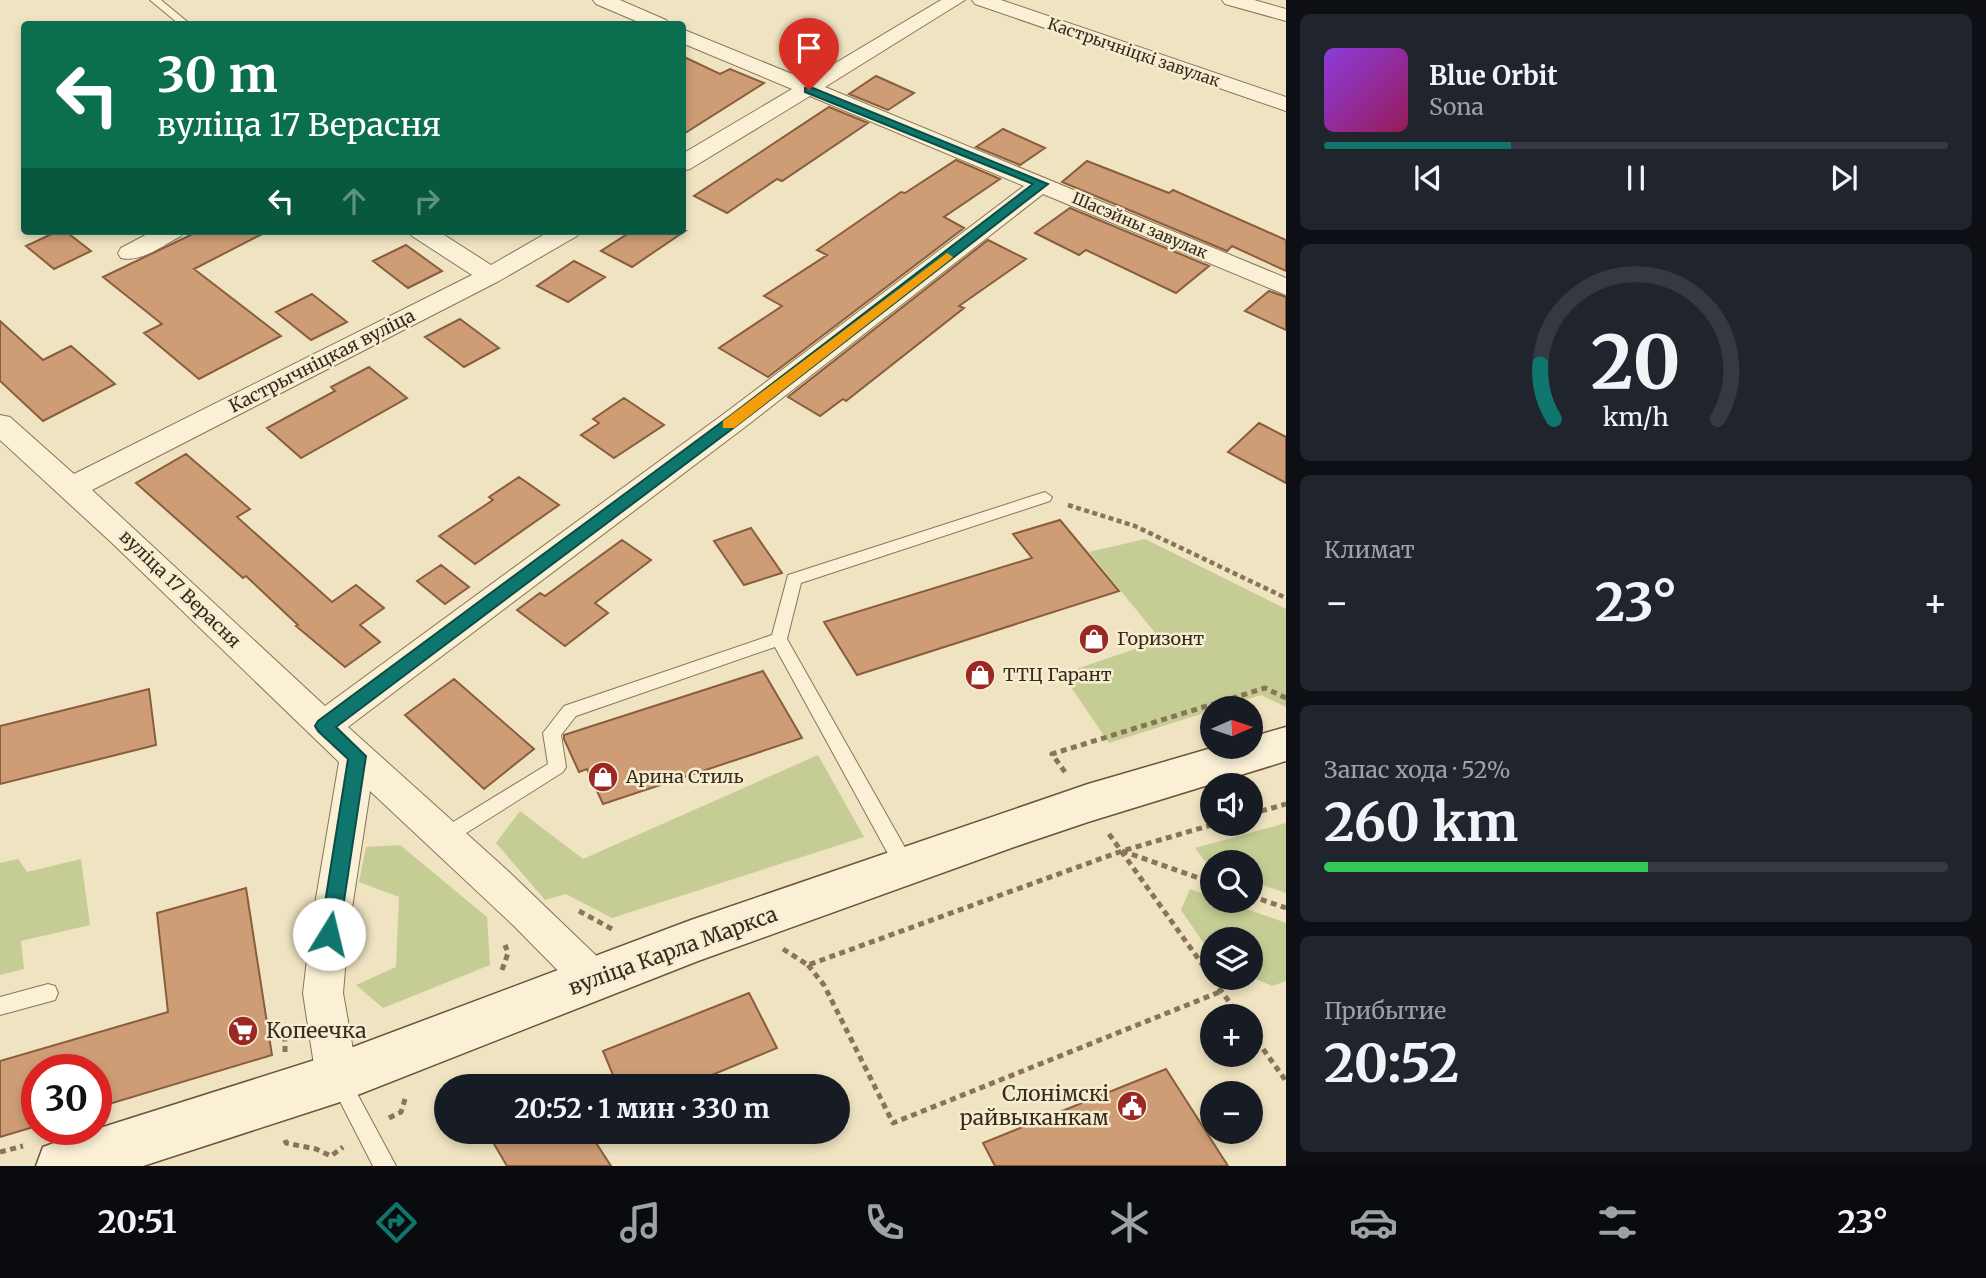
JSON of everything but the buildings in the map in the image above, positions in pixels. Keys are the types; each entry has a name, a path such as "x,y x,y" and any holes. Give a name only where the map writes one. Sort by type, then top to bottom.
{"street":[{"path":"603,0 652,21"},
{"path":"686,162 955,0"},
{"name":"Кастрычніцкі завулак","path":"982,0 1286,104"},
{"path":"1232,0 1286,15"},
{"name":"Шасэйны завулак","path":"686,37 1286,287"},
{"path":"324,726 735,420 1042,184"},
{"path":"130,253 164,235"},
{"path":"427,235 490,276"},
{"name":"Кастрычніцкая вуліца","path":"73,487 490,276 561,235"},
{"name":"вуліца 17 Верасня","path":"0,424 73,487 324,726 531,915 593,979"},
{"name":"вуліца Карла Маркса","path":"62,1166 337,1078 691,942 1088,803 1286,744"},
{"path":"337,1078 323,993 329,934 358,756"}],"lane":[{"path":"155,0 181,21"},
{"path":"907,868 779,639 794,579 1045,498"},
{"path":"446,836 557,767 552,733 570,711 779,639"},
{"path":"0,1006 48,993"},
{"path":"337,1078 385,1166"}],"path":[{"path":"1045,498 1135,526 1286,598"},
{"path":"1263,811 1286,804"},
{"path":"807,965 1122,851 1200,828"},
{"path":"1122,851 1200,878"},
{"path":"1263,900 1286,908"},
{"path":"780,947 807,965 824,985 893,1123 1222,991"},
{"path":"1263,1049 1286,1081"},
{"path":"275,1098 286,1143 316,1149 331,1156 366,1131 401,1112 407,1094 413,1087"}],"green space":[{"path":"1145,539 1286,609 1286,707 1261,695 1200,696 1200,714 1109,743 1062,674 1161,640 1089,552"},
{"path":"818,755 864,837 612,918 566,894 545,900 496,843 520,811 583,859"},
{"path":"1286,823 1286,893 1263,885 1263,850 1200,850 1200,855 1195,848 1239,836 1263,836 1263,829"},
{"path":"400,845 487,917 490,965 383,1008 356,985 396,967 399,897 359,882 366,847"},
{"path":"18,859 27,872 81,859 90,925 21,941 24,969 0,975 0,863"},
{"path":"1190,889 1200,892 1200,913 1258,913 1286,923 1286,981 1272,986 1263,982 1263,927 1200,927 1200,938 1181,910"}],"slow traffic":[{"path":"728,424 947,257"}],"place":[{"name":"Горизонт","path":"1094,639"},
{"name":"ТТЦ Гарант","path":"980,675"},
{"name":"Арина Стиль","path":"603,777"},
{"name":"Копеечка","path":"243,1031"},
{"name":"Слонімскі райвыканкам","path":"1132,1106"}],"route":[{"path":"329,934 358,756 324,726 735,420 1042,184 809,90"}]}
